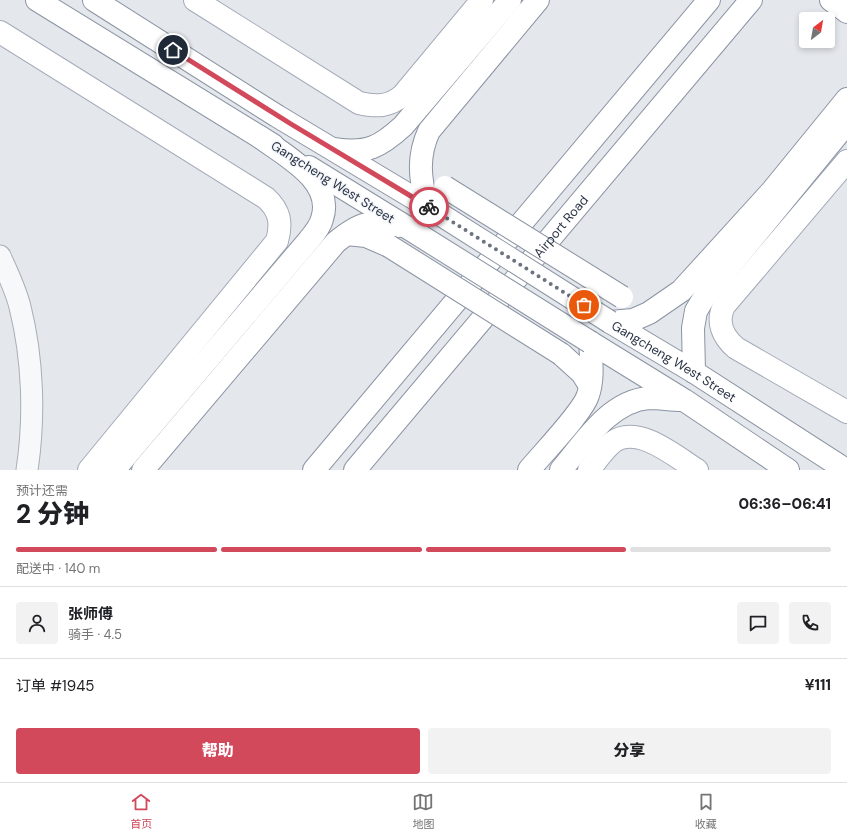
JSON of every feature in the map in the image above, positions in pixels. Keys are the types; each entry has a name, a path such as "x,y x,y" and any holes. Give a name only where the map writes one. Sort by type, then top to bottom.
{"main road":[{"name":"Gangcheng West Street","path":"37,0 684,400 788,470"},
{"name":"Gangcheng West Street","path":"94,0 331,149 427,206 610,322 694,372 846,470"},
{"path":"195,0 359,103 374,106 386,105 403,95 482,0"},
{"path":"331,149 361,151 371,149 387,140 403,126 510,0"},
{"path":"427,206 421,182 420,163 423,144 429,132 538,0"},
{"path":"314,470 697,8 709,0"},
{"name":"Airport Road","path":"355,470 751,0"},
{"path":"727,29 766,0"},
{"path":"831,0 847,12"},
{"path":"0,32 266,198 272,204 280,218 280,231 277,241 89,470"},
{"path":"610,322 633,320 649,313 681,291 772,191 847,99"},
{"path":"694,372 693,328 696,311 705,296 847,123"},
{"path":"114,470 310,240 322,221 325,210 323,199 319,188 312,178 260,137"},
{"path":"847,161 724,306 720,314 720,322 726,337 736,348 847,412"},
{"path":"420,163 435,181 622,297 646,304 664,303"},
{"path":"143,470 324,255 347,234 371,222 408,228"},
{"path":"347,234 366,236 389,246 561,354 582,373 590,386"},
{"path":"528,470 584,404 590,386 592,366 590,342"},
{"path":"561,470 606,417 626,404 648,398 684,400"},
{"path":"588,470 613,442 625,437 640,438 652,442 697,470"}],"street":[{"path":"0,256 20,306 29,357 32,418 27,470"}],"way so far":[{"path":"429,207 584,305"}],"route":[{"path":"173,50 331,149 429,207"}]}
